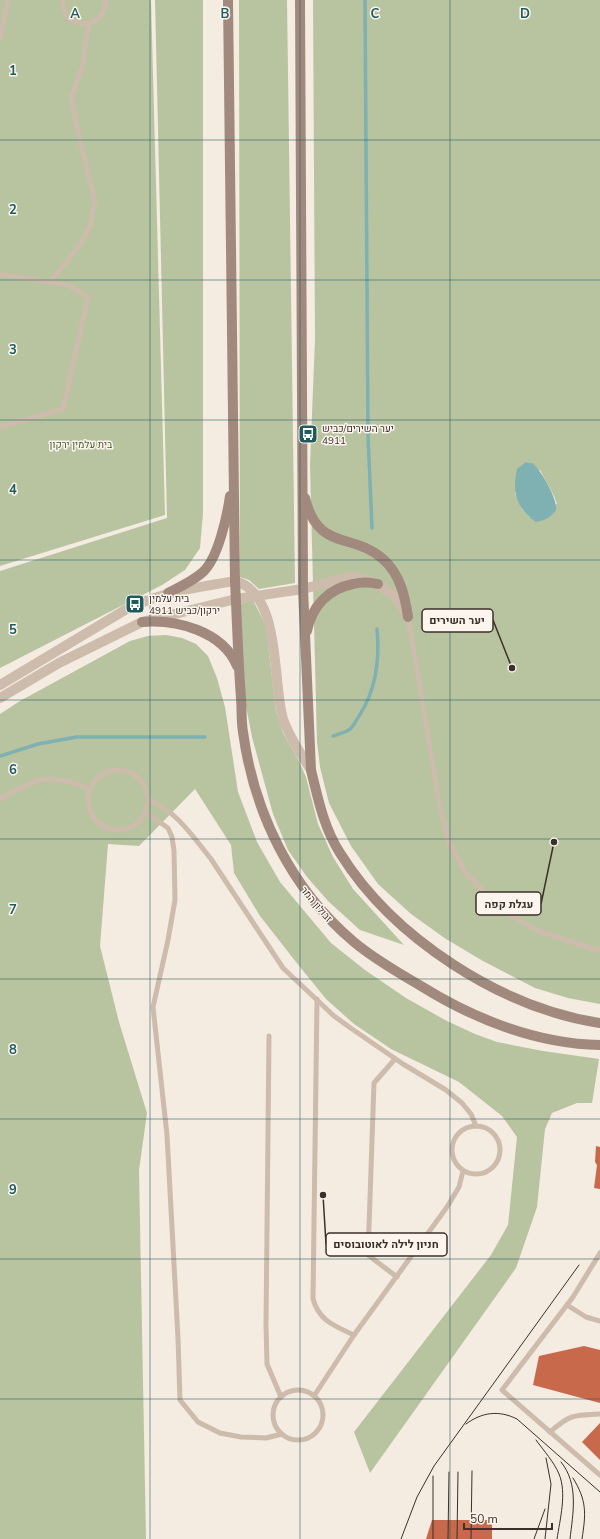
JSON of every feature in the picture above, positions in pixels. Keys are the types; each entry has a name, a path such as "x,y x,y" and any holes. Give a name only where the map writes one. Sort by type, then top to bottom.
{"main road":[{"path":"168,593 193,580 203,572 217,550 230,500 234,468 228,0"},
{"path":"300,0 301,478 303,589 311,770 324,818 339,852 364,887 400,923 444,958 476,978 514,997 546,1010 581,1020 600,1023"},
{"name":"זבולון המר","path":"234,468 235,581 242,730 252,777 261,809 290,868 319,908 344,934 361,947 434,994 476,1017 521,1032 558,1041 597,1045"},
{"path":"301,478 309,510 320,528 332,537 374,552 389,566 395,574 402,591 408,618"},
{"path":"305,649 311,619 320,602 327,595 345,586 372,582 378,584"},
{"path":"142,622 169,622 201,632 213,638 227,650 233,658 238,670"}],"street":[{"path":"0,698 59,663 142,622 256,595 303,589 345,578 363,578 378,584 397,599 408,618"},
{"path":"0,685 130,607 168,593 235,581 246,585 256,595 264,608 271,632 283,718 289,733 311,770"}],"lane":[{"path":"0,38 8,0"},
{"path":"63,0 62,4 66,14 71,20 81,24 96,21 104,12 106,0"},
{"path":"50,282 80,245 90,226 95,201 71,97 82,68 89,23"},
{"path":"0,274 68,285 88,297 63,409 0,427"},
{"path":"408,618 440,808 449,842 465,872 503,911 539,931 600,950"},
{"path":"123,770 136,775 146,790 148,799 145,812 140,820 129,828 115,830 106,828 98,823 88,808 90,789 94,781 109,771 123,770"},
{"path":"0,799 41,780 76,783 90,789"},
{"path":"148,799 160,804 173,813 198,842 283,968 334,1016 395,1059 446,1090 457,1099 471,1114 476,1126"},
{"path":"145,812 168,828 172,837 174,851 174,906 153,1007 167,1135 180,1400 198,1422 220,1432 241,1437 266,1438 282,1434"},
{"path":"317,999 313,1299 316,1310 322,1318 336,1327 354,1335"},
{"path":"269,1036 266,1325 267,1364 281,1397"},
{"path":"395,1059 374,1083 368,1255 397,1277"},
{"path":"476,1126 484,1127 495,1136 498,1142 499,1157 491,1169 484,1172 470,1174 463,1171 457,1166 453,1159 452,1143 461,1130 476,1126"},
{"path":"314,1396 354,1335 447,1207 459,1186 463,1171"},
{"path":"600,1253 567,1305 502,1390 600,1475"},
{"path":"567,1305 586,1317 600,1321"},
{"path":"294,1390 302,1390 314,1396 320,1403 323,1411 323,1420 320,1428 314,1435 306,1439 289,1439 282,1434 276,1428 273,1420 273,1412 276,1403 281,1397 294,1390"},
{"path":"550,1432 562,1421 573,1416 600,1414"}],"green space":[{"name":"בית עלמין ירקון","path":"0,0 151,0 165,515 0,566"},
{"path":"155,0 203,0 203,513 200,548 185,570 162,585 0,668 0,571 167,518"},
{"path":"239,0 287,0 295,583 259,589 249,580 240,577"},
{"path":"313,0 600,0 600,1004 568,998 535,988 483,961 446,939 411,914 378,884 351,846 329,803 320,767 317,742 310,465 315,339","holes":["540,470 557,504 529,517 522,509 515,493"]},
{"path":"253,600 264,622 267,635 276,712 283,733 299,761 306,777 318,824 333,857 353,889 404,945 360,930 328,901 307,877 288,850 273,814 252,737 245,701 240,604"},
{"path":"166,635 182,638 196,644 208,656 217,678 225,707 238,792 257,842 280,882 331,943 365,970 406,998 445,1020 475,1034 497,1042 543,1051 599,1059 592,1103 577,1103 552,1113 545,1129 537,1207 516,1268 370,1473 354,1432 491,1255 508,1225 517,1137 502,1116 459,1082 391,1049 354,1024 326,999 260,916 234,873 231,845 195,789 139,846 108,844 100,946 119,1022 147,1113 139,1170 146,1539 0,1539 0,714 20,701 130,641 148,636"}],"water":[{"path":"526,462 532,463 539,471 548,484 556,505 555,512 553,514 548,518 536,522 524,511 517,499 515,485 517,469"}],"building":[{"path":"596,1146 600,1147 600,1189 594,1188 597,1165 595,1162"},
{"path":"584,1346 600,1350 600,1403 533,1385 539,1356"},
{"path":"600,1423 600,1460 582,1442"},
{"path":"432,1520 492,1520 492,1539 426,1539"}],"waterway":[{"path":"365,0 368,435 372,528"},
{"path":"333,736 346,732 351,728 365,706 376,674 378,652 377,629"},
{"path":"0,756 38,744 77,737 205,737"}],"tram line":[{"path":"401,1539 417,1497 434,1466 579,1265"},
{"path":"466,1424 478,1417 497,1413 517,1419 600,1492"},
{"path":"536,1440 554,1465 561,1481 563,1498 557,1539"},
{"path":"545,1539 551,1484 546,1458"},
{"path":"561,1462 567,1471 573,1489 570,1539"},
{"path":"471,1539 472,1471"},
{"path":"448,1539 449,1472"},
{"path":"457,1539 458,1472"},
{"path":"433,1476 433,1539"},
{"path":"573,1478 578,1486 584,1507 585,1514 582,1539"},
{"path":"534,1539 545,1509"}],"place":[{"name":"יער השירים/כביש 4911","path":"308,434"},
{"name":"בית עלמין ירקון/כביש 4911","path":"135,604"},
{"name":"יער השירים","path":"512,668"},
{"name":"עגלת קפה","path":"554,842"},
{"name":"חניון לילה לאוטובוסים","path":"323,1195"}]}
